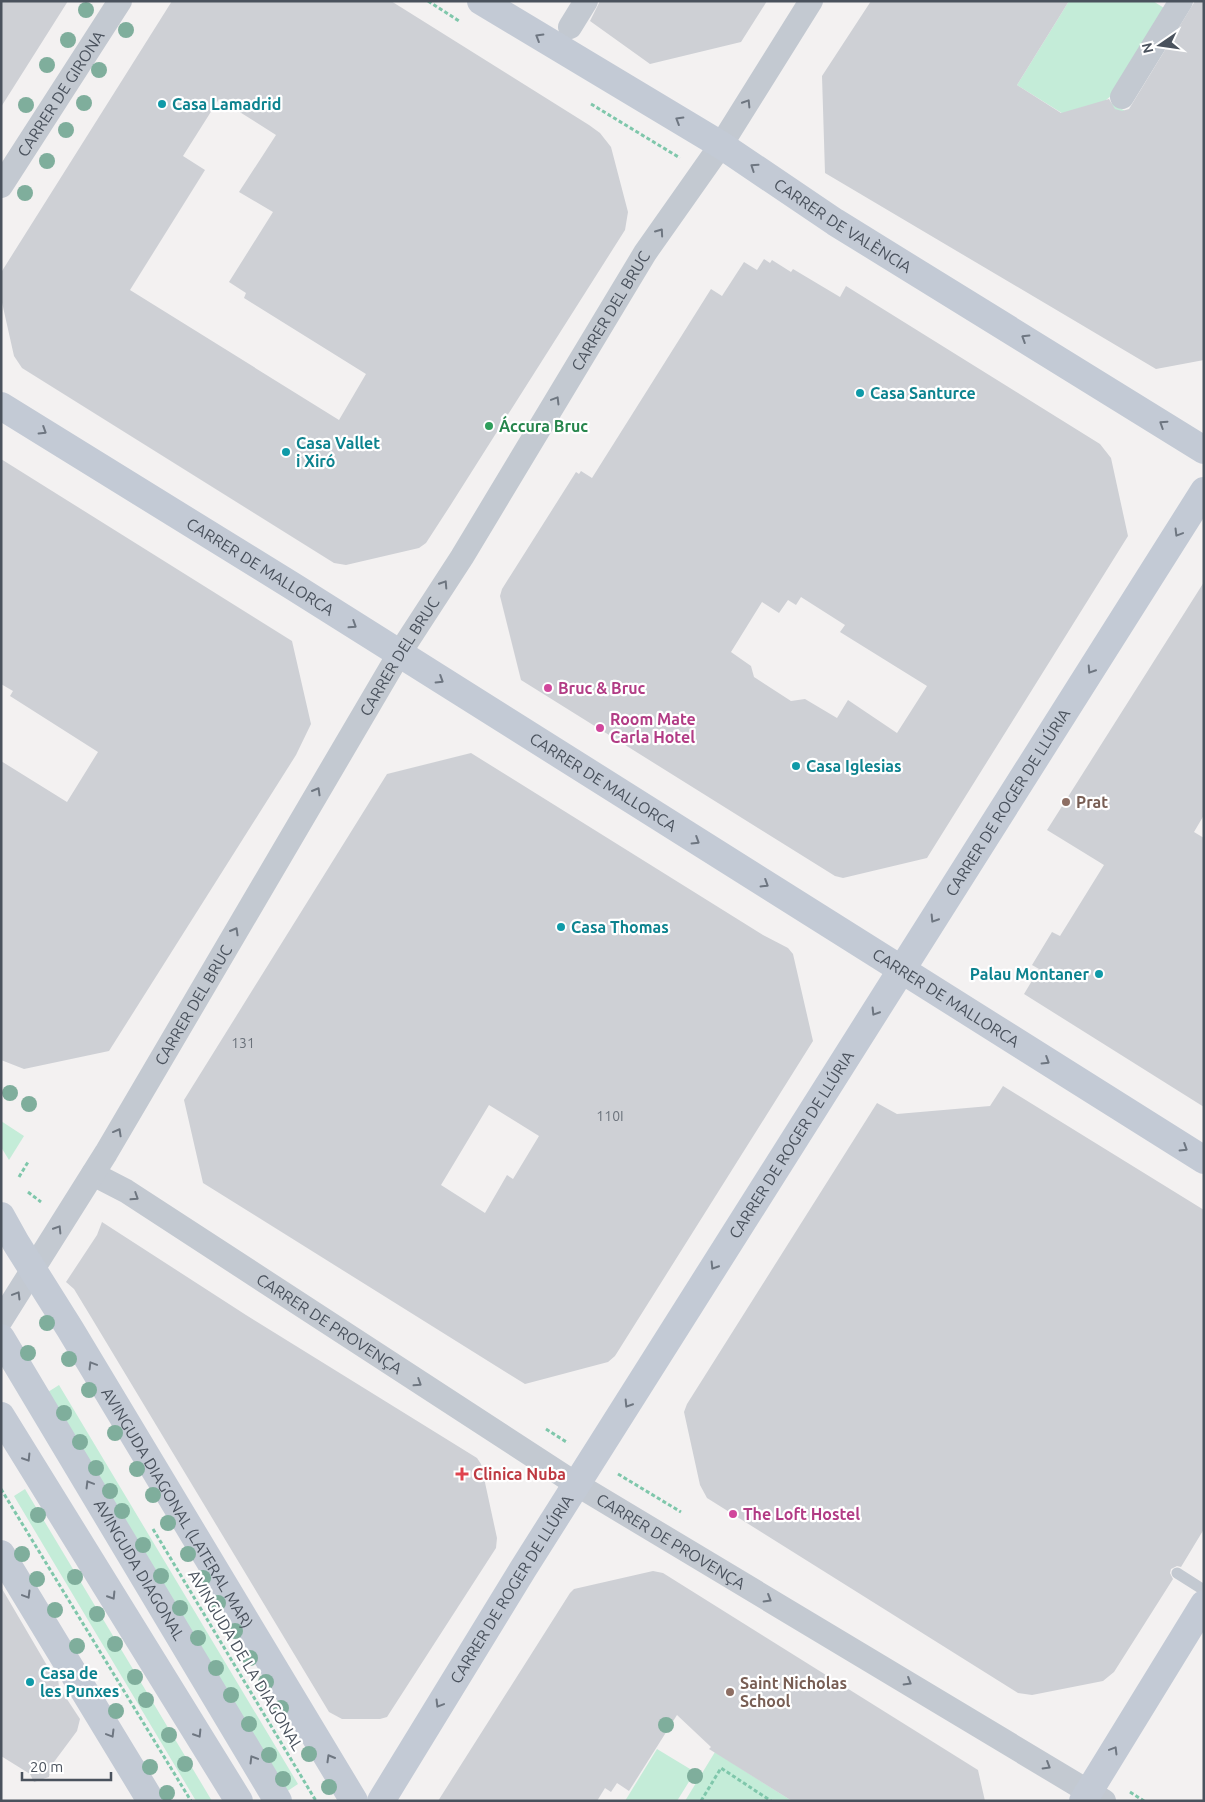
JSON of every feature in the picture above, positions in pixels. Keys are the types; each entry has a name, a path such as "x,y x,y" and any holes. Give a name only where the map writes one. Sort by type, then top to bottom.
{"main road":[{"name":"CARRER DE VALÈNCIA","path":"481,1 721,145 835,222 1204,450"},
{"name":"CARRER DE MALLORCA","path":"1,406 294,586 1204,1160"},
{"name":"CARRER DE ROGER DE LLÚRIA","path":"381,1801 576,1484 1204,491"},
{"name":"AVINGUDA DIAGONAL (LATERAL MAR)","path":"1,1216 354,1801"},
{"name":"AVINGUDA DIAGONAL","path":"1,1338 278,1801"},
{"path":"1,1416 239,1801"},
{"path":"1,1554 151,1801"},
{"path":"1092,1798 1204,1604"}],"street":[{"name":"CARRER DE GIRONA","path":"1,186 120,1"},
{"path":"570,27 586,1"},
{"name":"CARRER DEL BRUC","path":"1,1320 93,1174 399,654 462,557 645,253 721,145 811,1"},
{"path":"1122,97 1181,1"},
{"name":"CARRER DE PROVENÇA","path":"93,1174 135,1197 576,1484 1092,1798"}],"lane":[{"path":"1177,1573 1204,1590"}],"path":[{"path":"19,1177 28,1162"},
{"path":"28,1192 41,1202"},
{"path":"1,1489 191,1801"},
{"name":"AVINGUDA DE LA DIAGONAL","path":"151,1524 316,1801"},
{"path":"701,1801 721,1768 771,1801"}],"green space":[{"path":"1069,1 1153,1 1164,8 1112,95 1106,100 1127,112 1108,142 1017,85"},
{"path":"1,1121 24,1136 9,1160 1,1147"},
{"path":"59,1385 298,1784 286,1792 48,1392"},
{"path":"25,1489 212,1801 196,1801 14,1496"},
{"path":"657,1749 695,1772 677,1801 625,1801"},
{"path":"715,1752 792,1801 685,1801"}],"building":[{"path":"1,1 68,1 1,107"},
{"path":"172,1 391,1 600,133 611,147 628,212 625,230 426,543 419,548 346,565 334,563 22,368 14,356 1,298 2,271","holes":["219,99 276,135 239,192 273,212 229,282 246,293 244,298 366,374 339,420 130,290 205,170 183,156"]},
{"path":"600,1 767,1 741,42 650,64 590,21"},
{"path":"871,1 1069,1 1017,85 1061,113 1109,99 1115,109 1122,111 1129,109 1195,1 1204,1 1204,360 1156,369 825,173 822,76"},
{"path":"764,259 770,263 772,260 791,272 793,269 840,297 846,286 1100,444 1111,458 1128,536 927,858 843,878 835,876 521,680 500,596 502,589 576,472 579,474 581,471 592,478 711,289 722,296 744,262 757,270","holes":["801,597 845,625 840,632 927,686 897,733 848,700 837,718 805,699 791,701 754,677 751,666 731,652 762,602 779,613 788,600 796,605"]},
{"path":"1,459 292,641 311,724 296,755 109,1051 24,1069 1,1060 1,761 67,802 98,752 10,696 13,691 1,684"},
{"path":"1204,582 1204,815 1194,832 1204,838 1204,1107 1024,994 1039,969 1032,965 1052,932 1060,936 1104,865 1047,830"},
{"path":"471,753 763,935 788,948 793,954 813,1041 615,1356 608,1362 525,1384 203,1183 184,1100 387,774","holes":["489,1105 539,1136 513,1179 507,1175 485,1213 441,1185"]},
{"path":"1003,1086 1204,1210 1204,1529 1181,1567 1177,1566 1171,1569 1170,1573 1173,1579 1114,1672 1103,1681 1032,1695 1018,1693 707,1498 700,1485 684,1412 687,1404 877,1103 897,1114 990,1106"},
{"path":"102,1222 246,1315 477,1458 481,1464 497,1538 496,1548 387,1717 380,1719 342,1719 329,1712 74,1289 66,1282 97,1235"},
{"path":"653,1571 663,1573 978,1770 985,1801 792,1801 709,1749 711,1747 677,1715 629,1791 617,1783 611,1792 605,1788 597,1801 438,1801 570,1593 574,1589"},
{"name":"Casa de les Punxes","path":"1,1587 52,1674 58,1678 59,1687 80,1719 77,1731 51,1766 49,1777 34,1782 30,1774 1,1756"}],"place":[{"name":"Casa Lamadrid","path":"162,104"},
{"name":"Casa Santurce","path":"860,393"},
{"name":"Áccura Bruc","path":"489,426"},
{"name":"Casa Vallet i Xiró","path":"286,452"},
{"name":"Bruc & Bruc","path":"548,688"},
{"name":"Room Mate Carla Hotel","path":"600,728"},
{"name":"Casa Iglesias","path":"796,766"},
{"name":"Prat","path":"1066,802"},
{"name":"Casa Thomas","path":"561,927"},
{"name":"Palau Montaner","path":"1099,974"},
{"name":"Clinica Nuba","path":"462,1474"},
{"name":"The Loft Hostel","path":"733,1514"},
{"name":"Casa de les Punxes","path":"30,1682"},
{"name":"Saint Nicholas School","path":"730,1692"}]}
